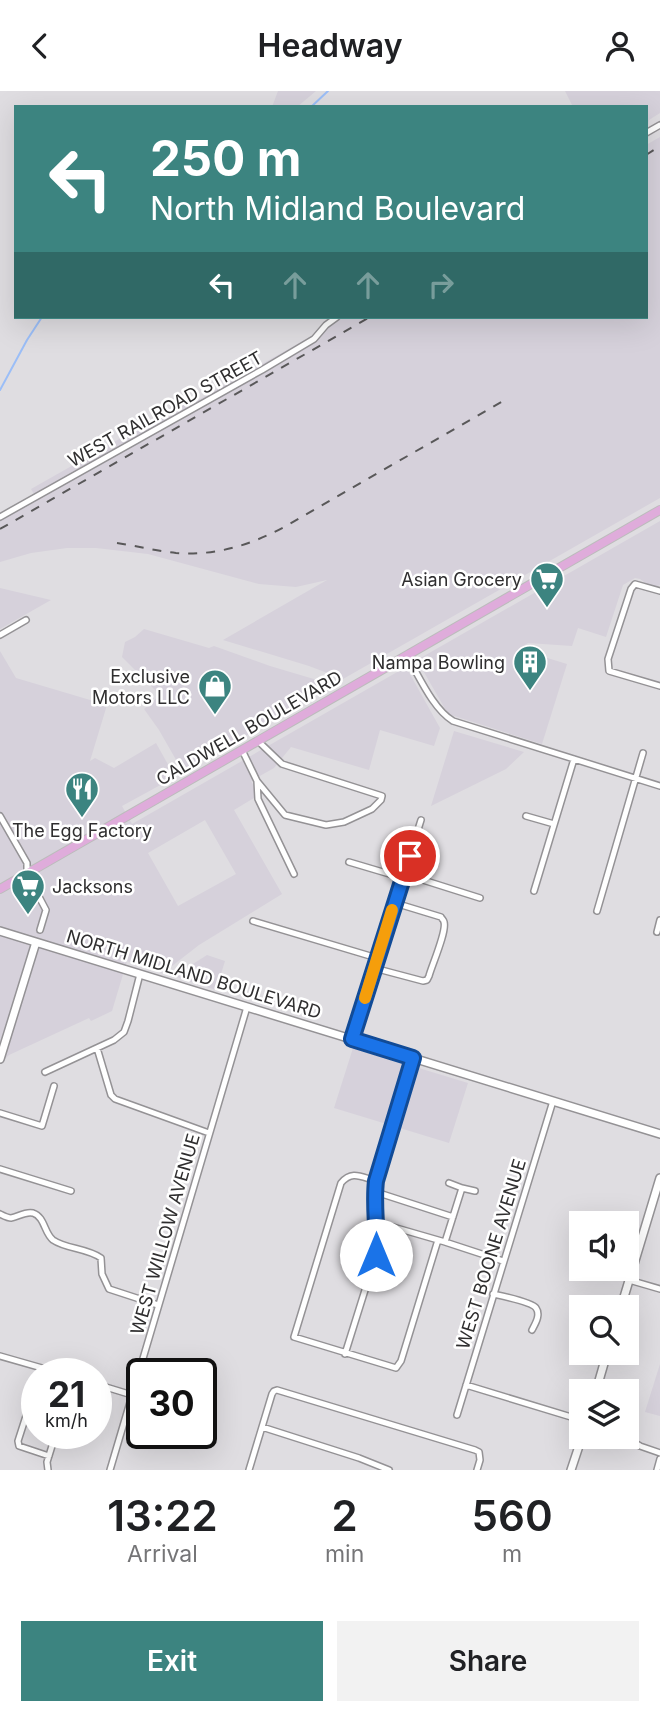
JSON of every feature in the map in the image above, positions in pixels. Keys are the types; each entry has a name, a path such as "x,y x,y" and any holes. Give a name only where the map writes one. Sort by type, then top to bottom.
{"main road":[{"name":"CALDWELL BOULEVARD","path":"0,889 660,510"},
{"name":"NORTH MIDLAND BOULEVARD","path":"0,931 660,1134"},
{"path":"0,1059 36,942"},
{"path":"639,1248 659,1183"},
{"path":"571,1470 578,1449"}],"street":[{"name":"WEST RAILROAD STREET","path":"0,517 262,370 314,339 334,319"},
{"path":"660,591 635,585 631,589 608,659 609,671 660,686"},
{"path":"0,635 26,620"},
{"path":"407,656 438,707 450,719 660,786"},
{"path":"242,750 257,781 285,815 326,825 344,822 372,809 382,800 382,796 282,764 258,741"},
{"path":"597,911 643,753"},
{"path":"534,891 574,759"},
{"path":"257,781 258,799 294,874"},
{"path":"0,816 27,863 27,874 46,910 40,930"},
{"path":"526,816 554,824"},
{"path":"352,1039 421,820"},
{"path":"349,862 480,898"},
{"path":"374,968 423,981 429,976 442,937 445,925 441,917 395,903"},
{"path":"657,932 660,920"},
{"path":"253,921 377,958"},
{"path":"44,1072 114,1040 124,1032 140,974"},
{"name":"WEST WILLOW AVENUE","path":"143,1358 247,1006"},
{"path":"97,1048 111,1095 115,1099 209,1133"},
{"path":"345,1354 376,1255 376,1181 413,1058"},
{"path":"0,1113 42,1126 54,1086"},
{"name":"WEST BOONE AVENUE","path":"457,1415 553,1101"},
{"path":"0,1169 71,1191"},
{"path":"376,1181 354,1175 347,1176 341,1182 294,1337 396,1368 401,1361 438,1240"},
{"path":"449,1183 475,1191"},
{"path":"445,1242 462,1188"},
{"path":"375,1193 453,1216"},
{"path":"0,1214 10,1218 30,1212 35,1214 54,1241 94,1253 101,1258 102,1274 109,1289 158,1305"},
{"path":"377,1229 393,1227 503,1261"},
{"path":"632,1281 660,1289"},
{"path":"493,1294 536,1307 538,1318 532,1330"},
{"path":"0,1356 21,1364"},
{"path":"466,1385 569,1416"},
{"path":"250,1470 274,1391 284,1391 475,1450 479,1452 480,1460 477,1470"},
{"name":"WEST WILLOW AVENUE","path":"110,1470 126,1415"},
{"path":"262,1427 389,1470"},
{"path":"639,1445 660,1453"},
{"path":"28,1449 49,1456"},
{"path":"48,1470 47,1462 51,1449"},
{"path":"657,1470 660,1459"}],"shaded area":[{"path":"278,91 316,91 299,105 273,105"},
{"path":"565,91 660,91 660,113 649,120 648,126 648,105 572,105"},
{"path":"660,137 660,498 343,679 223,640 327,580 296,587 259,584 148,554 96,548 67,548 31,553 0,562 0,514 34,494 31,489 181,404 191,404 341,319 648,319 648,144"},
{"path":"660,521 660,585 653,588 635,578 623,585 606,637 578,628 572,646 528,643 518,649 567,664 542,744 448,714 417,660"},
{"path":"0,588 51,600 0,629"},
{"path":"144,629 209,648 214,646 334,685 183,772 144,709 160,695 122,657 125,642"},
{"path":"0,651 16,678 107,705 90,761 95,758 114,768 156,743 175,777 122,806 132,824 406,667 440,728 434,746 380,730 369,770 291,747 274,768 251,781 259,795 234,810 282,894 199,945 163,973 127,961 112,1011 91,1021 89,1018 9,1055 0,1064","holes":["205,820 236,874 178,906 148,853"]},
{"path":"454,731 524,752 506,769 431,806"},
{"path":"207,955 225,961 216,990 174,976"},
{"path":"353,1048 468,1083 449,1143 334,1108"},
{"path":"660,1364 660,1416 645,1412"}],"waterway":[{"path":"313,105 328,91"},
{"path":"0,390 41,319"}],"railway":[{"path":"648,154 660,146"},
{"path":"0,529 367,319"},
{"path":"117,543 169,552 205,553 260,539 503,401"}],"slow traffic":[{"path":"365,998 392,910"}],"place":[{"name":"Asian Grocery","path":"547,609"},
{"name":"Nampa Bowling","path":"530,692"},
{"name":"Exclusive Motors LLC","path":"215,716"},
{"name":"The Egg Factory","path":"82,819"},
{"name":"Jacksons","path":"28,916"}],"route":[{"path":"376,1255 376,1181 413,1058 352,1039 410,856"}]}
